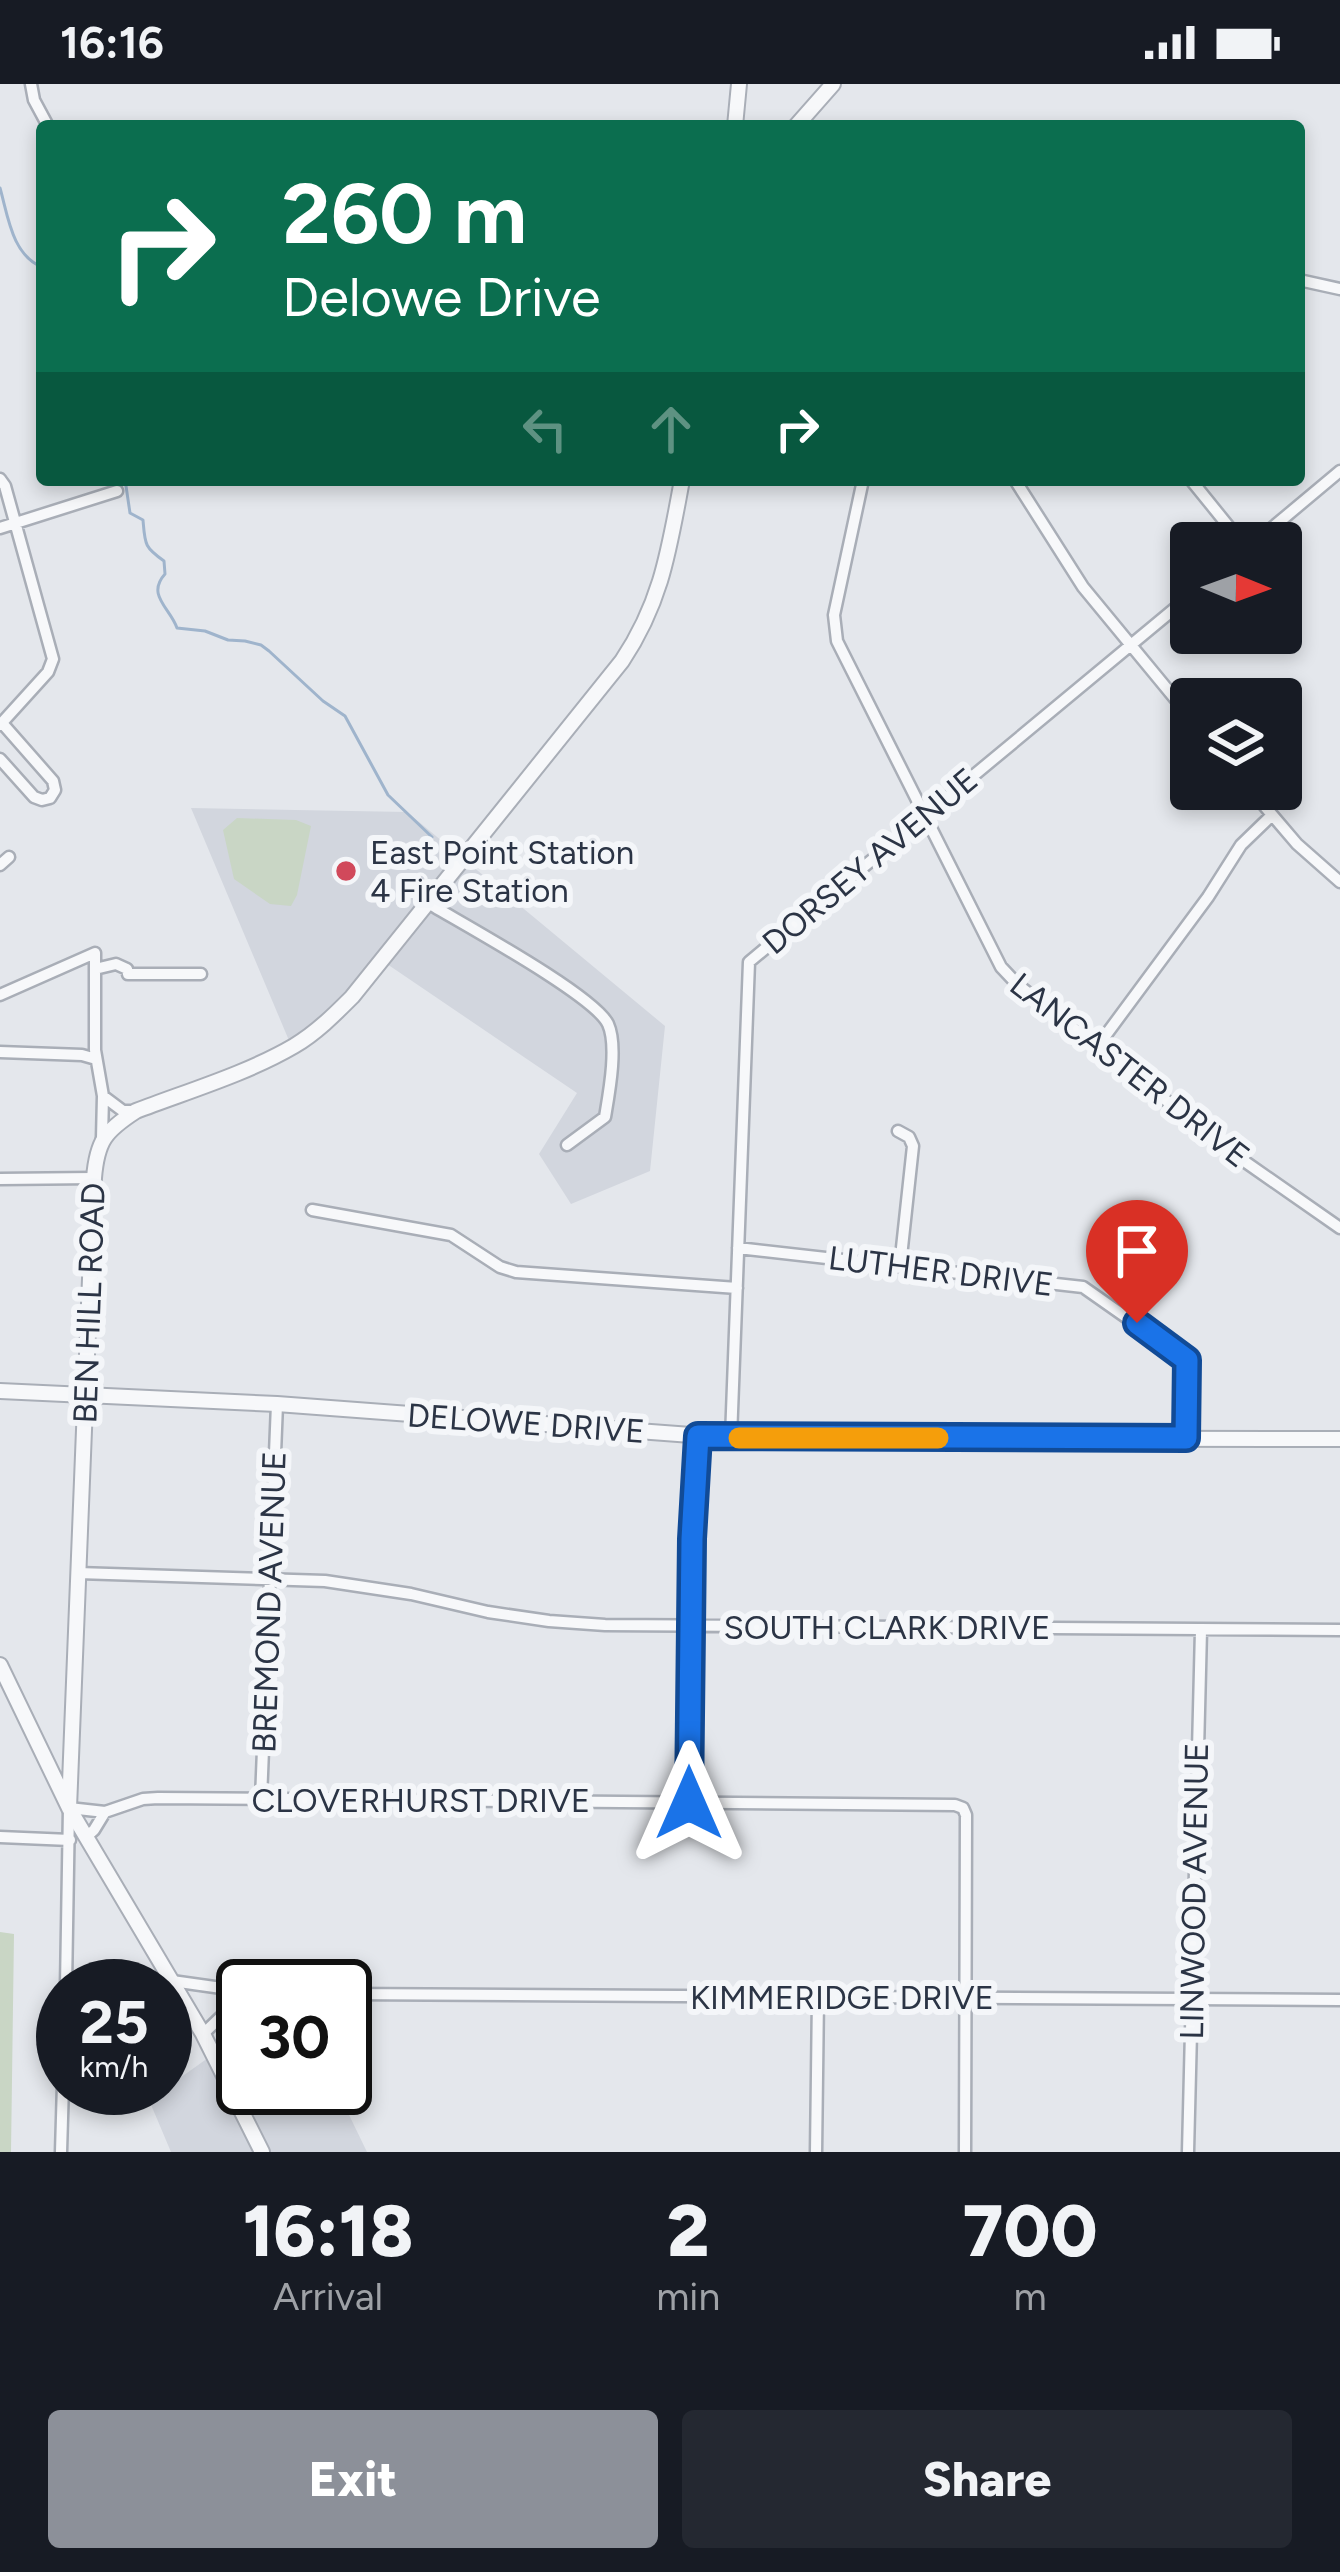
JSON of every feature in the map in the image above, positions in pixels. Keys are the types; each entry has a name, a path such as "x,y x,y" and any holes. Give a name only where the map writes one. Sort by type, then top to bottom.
{"street":[{"path":"31,84 45,120"},
{"path":"736,120 739,84"},
{"path":"801,120 832,84"},
{"path":"1305,281 1340,290"},
{"path":"1279,522 1340,471"},
{"path":"0,479 53,659 49,672 1,724 53,781 50,798 34,797 0,759"},
{"name":"BEN HILL ROAD","path":"69,1808 94,1178 102,1138 136,1111 270,1058 308,1036 352,997 637,639 666,569 681,486"},
{"name":"LANCASTER DRIVE","path":"862,486 834,615 837,640 1001,967 1244,1161 1340,1228"},
{"path":"1019,486 1083,587 1170,693"},
{"path":"1195,486 1225,522"},
{"path":"0,528 118,491"},
{"name":"DORSEY AVENUE","path":"731,1438 749,962 1170,612"},
{"path":"1268,810 1340,882"},
{"path":"1097,1047 1208,898 1241,845 1272,815"},
{"path":"428,903 544,972 600,1013 608,1025 612,1042 605,1118 567,1145"},
{"path":"0,995 95,953 102,1138"},
{"path":"95,969 116,964 128,974 201,974"},
{"path":"0,1052 96,1059"},
{"path":"103,1096 123,1111 136,1111"},
{"path":"898,1131 909,1137 913,1147 900,1266"},
{"path":"0,1179 94,1178"},
{"path":"313,1210 451,1235 516,1272 737,1288"},
{"name":"LUTHER DRIVE","path":"738,1247 1082,1287 1187,1360 1186,1438"},
{"name":"DELOWE DRIVE","path":"0,1391 277,1404 731,1438 1340,1439"},
{"name":"BREMOND AVENUE","path":"261,1799 277,1404"},
{"path":"689,1803 698,1436"},
{"name":"SOUTH CLARK DRIVE","path":"78,1573 372,1587 549,1621 1340,1630"},
{"name":"LINWOOD AVENUE","path":"1188,2152 1201,1630"},
{"path":"0,1665 8,1699 69,1808 78,1838 158,1959"},
{"name":"CLOVERHURST DRIVE","path":"69,1808 105,1812 143,1799 956,1805 966,1815 967,1998"},
{"path":"0,1837 78,1838 94,1830 105,1812"},
{"path":"68,1959 78,1838"},
{"name":"KIMMERIDGE DRIVE","path":"372,1994 1340,2000"},
{"path":"816,2152 818,1997"},
{"path":"965,2152 967,1998"},
{"path":"192,2015 262,2152"},
{"path":"203,2034 216,2022"},
{"path":"61,2152 62,2115"}],"shaded area":[{"path":"191,808 407,812 665,1026 650,1171 571,1204 539,1154 577,1093 387,964 349,1008 293,1050"},
{"path":"216,2052 216,2115 349,2115 367,2152 171,2152 155,2115 192,2115 192,2069"}],"green space":[{"path":"237,818 296,820 311,826 291,906 270,904 234,879 223,830"},
{"path":"0,1932 14,1934 11,2152 0,2152"}],"waterway":[{"path":"0,188 18,244 36,263"},
{"path":"126,486 130,513 143,520 147,544 164,561 159,595 177,628 205,631 269,651 345,716 388,795 432,837"}],"slow traffic":[{"path":"739,1438 938,1438"}],"place":[{"name":"East Point Station 4 Fire Station","path":"346,871"}],"route":[{"path":"689,1803 698,1436 1186,1438 1187,1360 1137,1323"}]}
